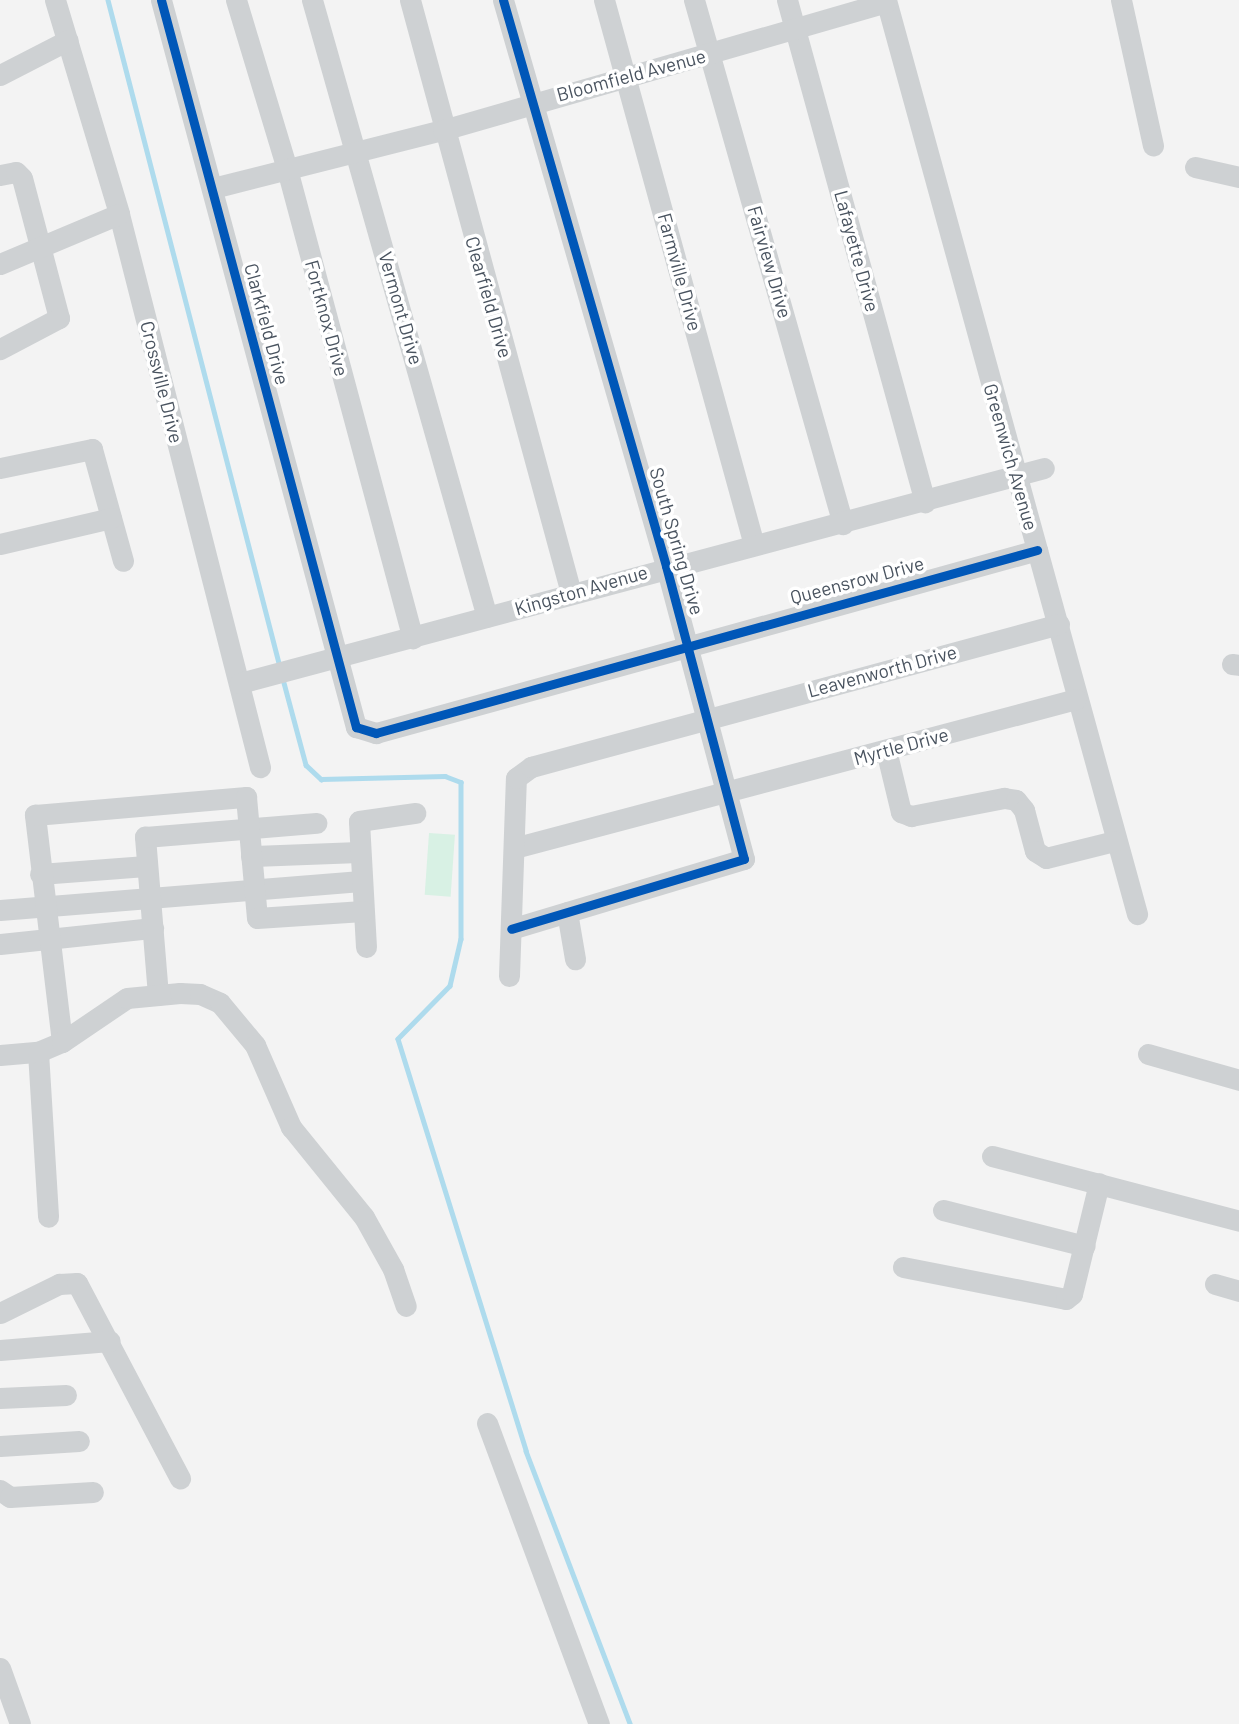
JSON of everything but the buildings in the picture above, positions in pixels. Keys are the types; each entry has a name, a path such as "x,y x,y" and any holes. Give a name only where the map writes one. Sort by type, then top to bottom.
{"street":[{"name":"Crossville Drive","path":"55,0 119,214 260,767"},
{"name":"Clarkfield Drive","path":"161,0 356,727 376,733 687,644"},
{"name":"Fortknox Drive","path":"236,0 287,169 413,638"},
{"name":"Vermont Drive","path":"312,0 487,617"},
{"name":"Clearfield Drive","path":"410,0 443,130 571,593"},
{"name":"South Spring Drive","path":"503,0 666,566 744,859 511,929"},
{"name":"Farmville Drive","path":"604,0 628,76 754,545"},
{"name":"Fairview Drive","path":"694,0 843,524"},
{"name":"Lafayette Drive","path":"787,0 925,502"},
{"path":"1121,0 1153,146"},
{"name":"Bloomfield Avenue","path":"213,188 443,130 533,101 797,29 886,1"},
{"name":"Greenwich Avenue","path":"886,1 1059,624 1114,841 1137,914"},
{"path":"0,75 68,40"},
{"path":"1195,167 1239,177"},
{"path":"0,175 16,172 22,178 59,318 0,349"},
{"path":"0,264 41,244 119,214"},
{"path":"0,468 92,449 123,561"},
{"name":"Kingston Avenue","path":"240,683 413,638 666,566 843,524 1044,468"},
{"path":"0,544 111,518"},
{"name":"Queensrow Drive","path":"687,644 1037,550"},
{"name":"Leavenworth Drive","path":"514,849 516,778 531,767 1059,624"},
{"name":"Myrtle Drive","path":"514,849 724,790 1076,699"},
{"path":"886,750 901,812 911,816 1004,798 1016,800 1024,810 1035,851 1046,858 1114,841"},
{"path":"62,1042 35,815 246,797 255,915 261,919 363,911"},
{"path":"366,947 359,821 415,813"},
{"path":"158,995 144,841 148,835 316,823"},
{"path":"509,976 514,849"},
{"path":"251,856 359,852"},
{"path":"40,874 146,866"},
{"path":"0,910 361,881"},
{"path":"567,912 575,960"},
{"path":"0,943 153,928"},
{"path":"0,1055 38,1052 62,1042 127,998 200,994 220,1003 255,1045 291,1127 364,1217 393,1269 406,1306"},
{"path":"38,1052 48,1217"},
{"path":"1148,1054 1239,1080"},
{"path":"992,1156 1239,1222"},
{"path":"903,1267 1066,1299 1072,1294 1099,1183"},
{"path":"943,1210 1085,1246"},
{"path":"0,1314 69,1281 84,1294 180,1478"},
{"path":"1215,1284 1239,1291"},
{"path":"0,1350 110,1341"},
{"path":"0,1398 66,1395"},
{"path":"487,1423 598,1724"},
{"path":"0,1446 79,1441"},
{"path":"0,1490 10,1497 93,1492"},
{"path":"0,1668 20,1724"}],"green space":[{"path":"429,833 455,835 451,897 425,895"}],"waterway":[{"path":"108,0 280,667"},
{"path":"283,679 306,765 321,779 445,776 461,782 461,939 450,986 398,1039 526,1451 630,1724"}],"cycle path":[{"path":"161,0 356,727 376,733 1037,550"},
{"path":"503,0 666,566 744,859 511,929"}]}
